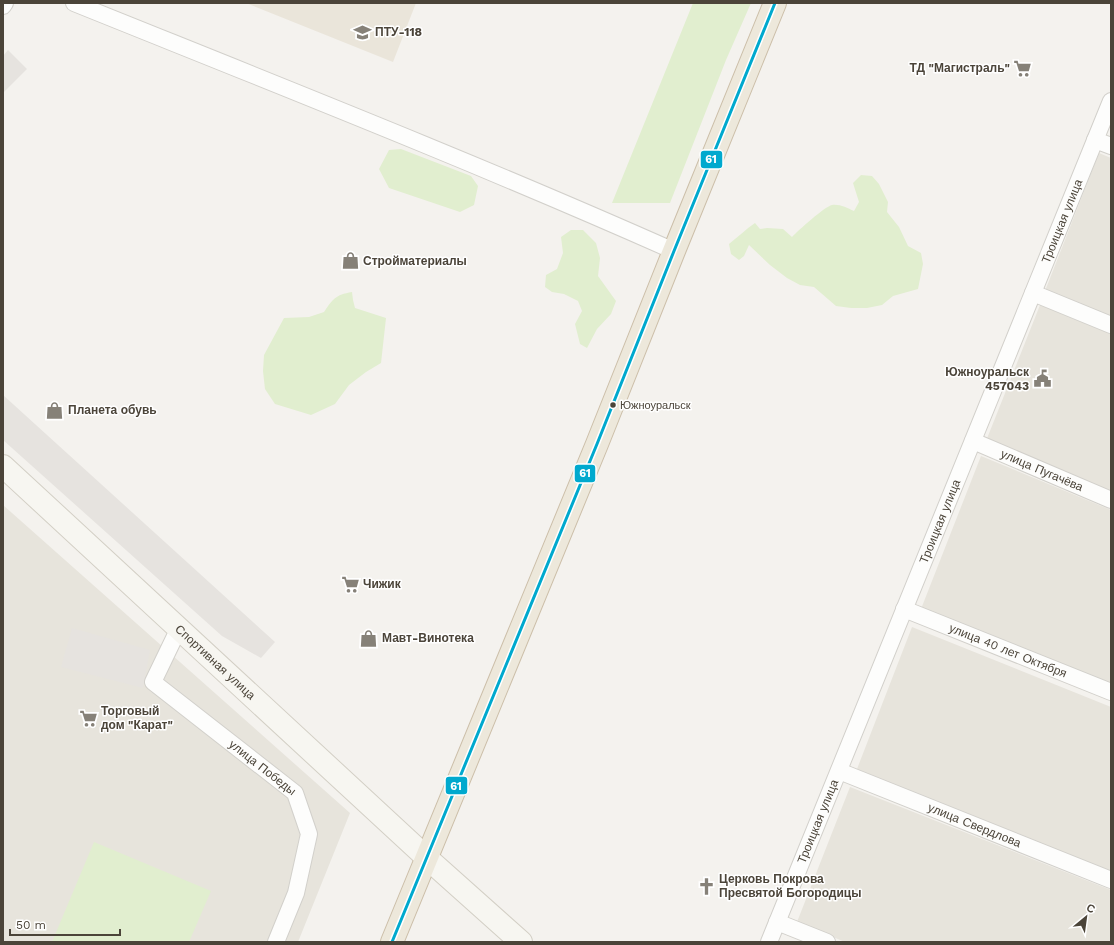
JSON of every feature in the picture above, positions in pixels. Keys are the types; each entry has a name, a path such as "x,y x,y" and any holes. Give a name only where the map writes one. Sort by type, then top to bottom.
{"highway":[{"path":"392,942 597,444 775,3"}],"street":[{"path":"74,3 474,165 674,251"},
{"name":"Троицкая улица","path":"769,942 1111,101"},
{"path":"1095,140 1111,146"},
{"path":"1033,293 1111,325"},
{"name":"улица Пугачёва","path":"973,441 1111,500"},
{"name":"Спортивная улица","path":"3,466 427,858 521,942"},
{"name":"улица 40 лет Октября","path":"904,609 1111,692"},
{"name":"улица Победы","path":"179,628 153,682 295,794 309,834 296,893 276,942"},
{"name":"улица Свердлова","path":"839,771 1111,880"},
{"path":"777,922 827,942"}],"shaded area":[{"name":"ПТУ-118","path":"246,3 416,3 393,62"},
{"path":"8,50 27,69 3,93 3,56"},
{"path":"1099,153 1111,158 1111,318 1045,291"},
{"path":"1040,305 1111,334 1111,493 986,441"},
{"path":"3,395 275,642 261,658 222,636 3,440"},
{"path":"981,456 1111,510 1111,684 921,609"},
{"path":"3,505 350,813 298,942 3,942"},
{"path":"912,627 1111,707 1111,872 857,769"},
{"path":"72,628 150,650 143,688 61,667"},
{"path":"850,787 1111,890 1111,942 845,942 797,922"}],"green space":[{"path":"693,3 751,3 726,60 670,203 612,203"},
{"path":"401,149 471,176 478,186 474,205 460,212 389,188 379,169 389,150"},
{"path":"861,175 872,176 879,184 888,202 887,212 899,227 908,246 921,253 923,264 918,289 893,296 882,305 867,308 836,306 814,287 800,285 787,278 770,265 749,245 744,256 739,260 731,254 729,244 755,223 760,229 783,229 792,237 818,214 832,205 841,206 854,211 859,202 853,183"},
{"path":"571,230 583,230 596,243 600,258 598,276 616,301 611,314 597,329 587,348 580,344 575,324 582,311 578,301 564,294 552,292 545,287 546,275 557,269 563,253 561,237"},
{"path":"352,292 355,308 386,318 381,363 349,385 335,404 311,415 275,404 265,389 263,371 264,355 284,318 309,317 324,312 335,298"},
{"path":"94,842 211,891 189,942 52,942"}],"transit line":[{"name":"61","path":"392,942 597,444 775,3"}],"place":[{"name":"ПТУ-118","path":"362,32"},
{"name":"ТД \"Магистраль\"","path":"1023,68"},
{"name":"Стройматериалы","path":"350,261"},
{"name":"Южноуральск 457043","path":"1042,379"},
{"name":"Южноуральск","path":"613,405"},
{"name":"Планета обувь","path":"55,410"},
{"name":"Чижик","path":"350,584"},
{"name":"Мавт-Винотека","path":"369,638"},
{"name":"Торговый дом \"Карат\"","path":"88,718"},
{"name":"Церковь Покрова Пресвятой Богородицы","path":"706,886"}]}
